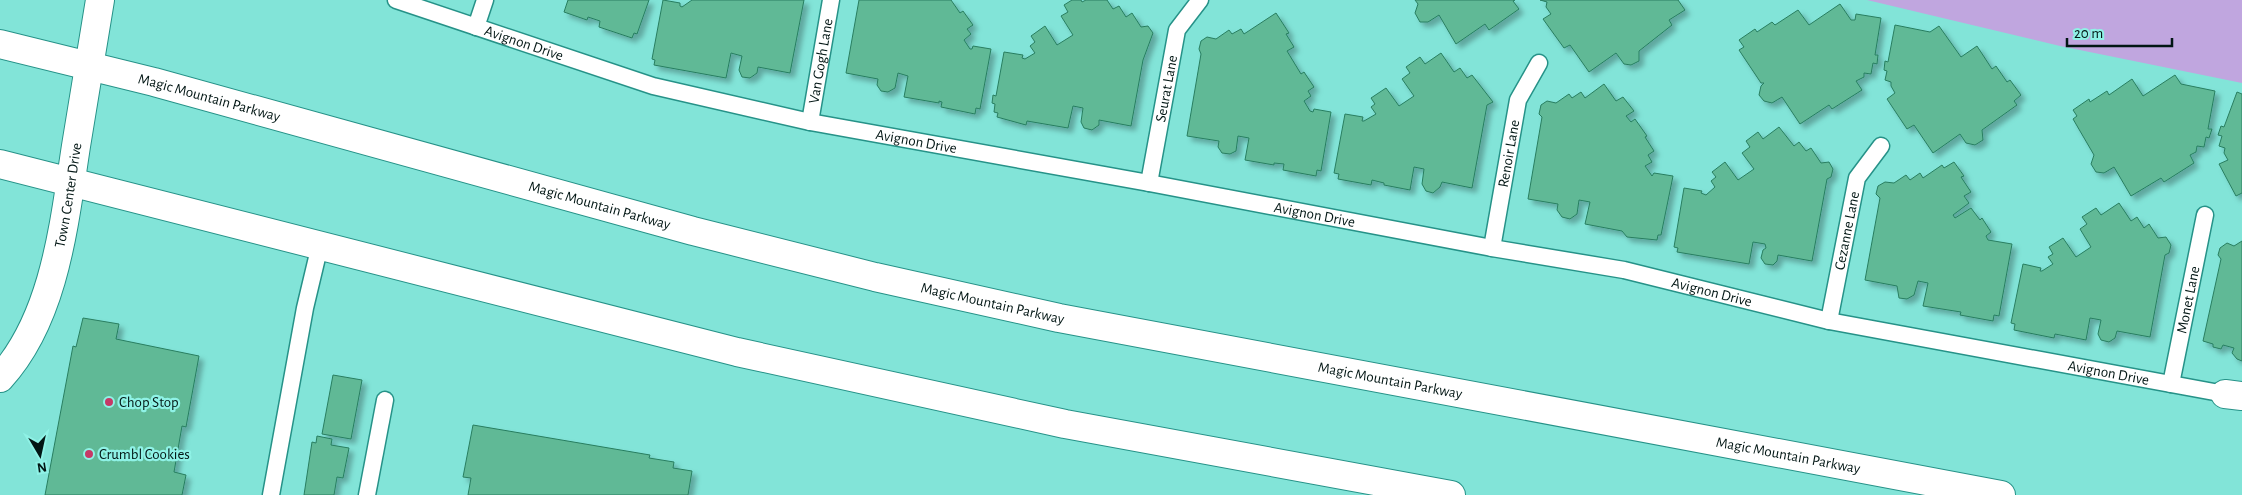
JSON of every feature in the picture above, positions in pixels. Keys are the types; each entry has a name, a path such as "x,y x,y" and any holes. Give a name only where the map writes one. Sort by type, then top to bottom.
{"main road":[{"name":"Town Center Drive","path":"0,378 30,337 41,311 59,245 100,0"},
{"name":"Magic Mountain Parkway","path":"0,44 89,65 693,231 876,277 1059,318 2001,495"},
{"path":"0,164 70,184 320,245 737,352 1065,424 1450,495"}],"lane":[{"name":"Avignon Drive","path":"396,0 653,86 810,122 1149,183 1492,248 1624,270 1829,321 2234,395"},
{"path":"476,27 485,0"},
{"name":"Van Gogh Lane","path":"810,122 831,0"},
{"name":"Seurat Lane","path":"1149,183 1177,30 1200,0"},
{"name":"Renoir Lane","path":"1492,248 1518,100 1539,63"},
{"name":"Cezanne Lane","path":"1829,321 1857,178 1881,146"},
{"name":"Monet Lane","path":"2171,384 2204,215"},
{"path":"271,495 305,308 320,245"},
{"path":"367,495 384,400"}],"shaded area":[{"path":"1867,0 2242,0 2242,83 2060,46"}],"building":[{"path":"568,0 649,0 637,34 634,33 632,38 599,27 600,21 588,17 587,20 564,12"},
{"path":"663,0 680,3 682,7 692,0 804,0 790,73 758,67 757,73 750,78 742,77 739,70 742,56 731,53 726,78 654,65 655,60 652,59"},
{"path":"859,0 951,0 960,13 963,11 973,25 967,29 971,34 964,40 970,49 973,46 991,49 980,109 976,108 975,114 941,107 942,102 939,101 939,103 904,97 908,76 898,73 895,88 888,92 881,91 877,85 878,79 846,73"},
{"path":"1072,0 1081,0 1082,2 1086,0 1107,0 1113,9 1119,6 1126,17 1132,13 1141,27 1148,26 1153,33 1143,60 1131,126 1099,120 1099,125 1092,130 1084,128 1081,122 1083,108 1073,106 1068,128 1027,121 1026,125 997,117 998,113 994,112 993,95 996,96 1004,52 1023,55 1022,58 1025,59 1035,53 1030,46 1035,42 1031,36 1045,26 1057,45 1073,35 1061,16 1068,12 1064,5"},
{"path":"1415,0 1515,0 1513,1 1519,9 1489,30 1485,24 1456,44 1439,15 1428,22 1420,22 1415,13 1418,4"},
{"path":"1540,0 1678,0 1685,10 1669,20 1672,25 1639,51 1639,61 1631,65 1624,64 1616,53 1589,72 1570,45 1564,48 1543,19 1551,14 1546,7 1547,2"},
{"path":"1840,4 1851,20 1855,20 1856,14 1881,18 1875,55 1878,55 1877,64 1873,63 1871,74 1864,73 1864,77 1856,81 1862,90 1832,109 1829,105 1800,124 1782,97 1772,103 1764,101 1759,95 1761,86 1764,83 1761,83 1739,50 1744,47 1739,40 1755,29 1757,32 1772,22 1775,25 1798,10 1809,25"},
{"path":"1276,13 1289,33 1286,34 1294,47 1287,51 1301,74 1304,72 1314,87 1308,91 1311,96 1304,101 1310,111 1313,112 1314,109 1331,112 1321,171 1317,170 1316,176 1283,170 1284,164 1274,163 1274,165 1245,160 1249,138 1238,136 1236,151 1230,154 1222,153 1218,147 1219,141 1187,136 1201,54 1199,49 1201,41 1207,37 1216,39 1229,30 1232,34 1241,29 1244,34"},
{"path":"1895,25 1930,32 1939,26 1961,57 1977,46 1992,69 1996,66 2007,82 2010,80 2021,95 2014,101 2017,105 1982,130 1983,140 1975,145 1966,143 1960,134 1933,153 1914,125 1907,129 1887,99 1895,93 1891,82 1885,80 1887,71 1884,70 1885,61 1888,62"},
{"path":"1441,53 1454,72 1460,68 1467,78 1472,75 1493,102 1487,105 1472,188 1442,182 1440,187 1433,193 1426,191 1422,184 1424,169 1414,167 1410,190 1384,185 1384,183 1372,180 1371,185 1338,179 1339,174 1334,173 1345,114 1363,117 1362,121 1364,121 1376,114 1371,107 1375,104 1371,98 1386,88 1399,106 1414,96 1402,79 1410,73 1406,67 1420,57 1425,64"},
{"path":"2175,75 2181,84 2215,91 2208,129 2212,129 2209,138 2206,137 2204,147 2197,146 2196,152 2190,155 2194,163 2164,182 2161,178 2131,196 2114,167 2104,173 2096,172 2091,164 2094,155 2073,119 2077,116 2073,110 2089,99 2090,102 2107,91 2109,95 2132,79 2143,96"},
{"path":"1604,84 1616,101 1623,97 1634,111 1626,116 1631,122 1635,119 1647,136 1645,137 1654,151 1648,155 1652,162 1645,166 1652,176 1654,173 1673,176 1661,235 1658,235 1657,240 1627,237 1622,231 1585,224 1590,202 1579,200 1577,214 1570,219 1562,217 1557,210 1558,204 1528,199 1542,117 1539,114 1541,105 1547,101 1556,103 1569,94 1572,98 1581,92 1585,98"},
{"path":"2237,92 2242,94 2242,193 2236,196 2219,164 2228,160 2224,153 2225,148 2219,146 2222,136 2218,135 2221,126 2224,127"},
{"path":"1779,127 1794,146 1799,142 1806,151 1811,148 1821,163 1829,162 1833,169 1831,177 1827,179 1812,261 1778,255 1777,261 1773,265 1765,264 1761,258 1763,250 1766,248 1765,244 1753,242 1749,264 1677,252 1678,248 1674,247 1684,188 1702,191 1701,193 1706,195 1715,187 1711,181 1716,177 1712,172 1725,162 1738,180 1754,169 1742,153 1750,147 1746,141 1758,132 1763,139"},
{"path":"1954,162 1964,176 1961,177 1971,192 1964,196 1969,203 1953,215 1955,218 1971,208 1980,220 1982,218 1991,232 1986,236 1988,240 2012,244 1999,316 1994,315 1993,321 1960,315 1961,312 1923,306 1928,283 1918,281 1914,295 1907,299 1899,298 1897,286 1865,280 1880,198 1876,194 1878,186 1885,182 1894,183 1906,175 1910,180 1920,173 1923,178 1942,165 1944,168"},
{"path":"2119,203 2131,221 2137,217 2144,228 2149,224 2158,238 2166,237 2171,245 2169,253 2165,255 2150,337 2117,331 2115,338 2109,342 2101,340 2098,334 2101,320 2090,318 2086,340 2055,334 2054,338 2014,330 2015,324 2011,323 2023,264 2041,268 2040,271 2042,271 2053,264 2048,257 2053,254 2049,247 2063,238 2076,257 2091,247 2080,229 2087,224 2082,217 2096,208 2101,215"},
{"path":"2242,241 2242,361 2237,359 2232,353 2234,348 2223,345 2221,349 2203,341 2221,259 2218,255 2220,248 2227,243 2234,246"},
{"path":"83,318 119,324 116,339 199,356 186,427 182,426 174,472 186,475 182,495 45,495 73,346 76,347"},
{"path":"333,375 362,380 351,439 322,434"},
{"path":"473,425 650,455 649,458 674,462 673,468 692,471 688,495 468,495 471,478 463,477"},
{"path":"317,436 332,439 331,445 349,448 343,478 337,477 334,495 304,495 312,442 316,443"}],"place":[{"name":"Chop Stop","path":"109,402"},
{"name":"Crumbl Cookies","path":"89,454"}]}
